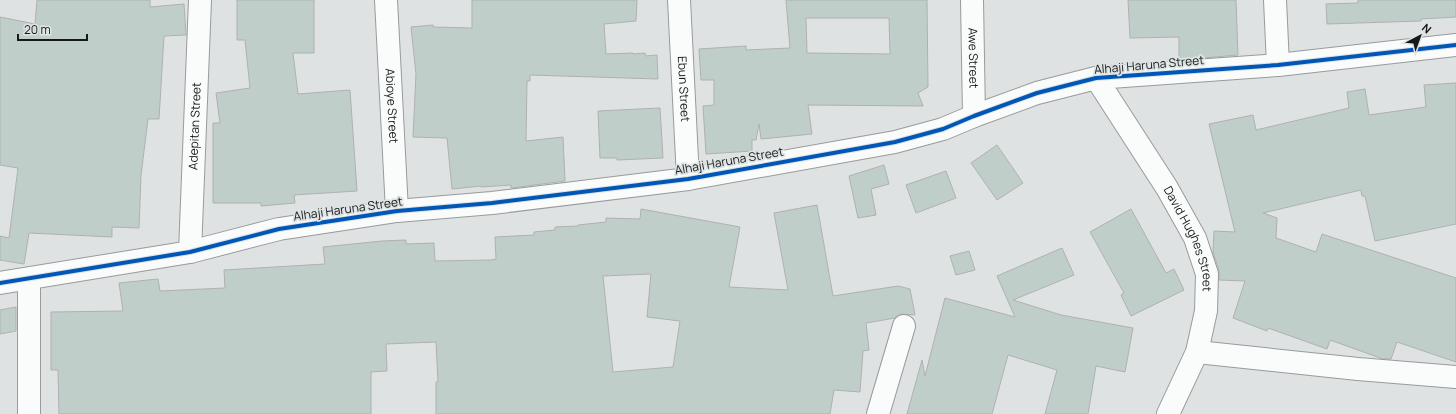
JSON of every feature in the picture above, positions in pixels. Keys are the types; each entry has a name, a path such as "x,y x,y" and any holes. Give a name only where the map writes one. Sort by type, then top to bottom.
{"street":[{"name":"Adepitan Street","path":"190,252 200,0"},
{"name":"Abioye Street","path":"386,0 397,212"},
{"name":"Ebun Street","path":"679,0 688,179"},
{"name":"Awe Street","path":"972,0 974,116"},
{"path":"1275,0 1278,65"},
{"name":"Alhaji Haruna Street","path":"0,283 190,252 279,229 397,212 492,203 688,179 895,142 943,129 1037,93 1096,78 1278,65 1456,45"},
{"name":"David Hughes Street","path":"1096,78 1167,188 1195,238 1207,274 1206,311 1197,352 1168,414"},
{"path":"29,279 29,414"},
{"path":"878,414 904,326"},
{"path":"1197,352 1358,369 1456,377"}],"building":[{"path":"37,0 150,0 150,7 184,4 186,35 164,36 159,119 148,119 141,175 139,228 112,227 112,237 29,233 24,264 0,260 0,236 9,238 18,168 0,165 0,17 35,24"},
{"path":"237,0 314,0 314,53 293,53 298,94 350,90 357,191 294,195 295,203 261,206 261,203 213,203 213,123 220,123 216,93 250,88 245,40 237,40"},
{"path":"472,0 637,0 636,21 604,24 606,54 645,53 646,56 657,55 658,79 530,75 530,81 527,81 526,141 563,137 565,181 511,188 511,185 452,189 447,138 413,137 416,74 411,27 433,25 433,27 472,28"},
{"path":"786,0 927,0 928,87 918,93 923,106 808,105 812,134 761,139 759,124 756,140 752,140 752,151 706,154 703,106 714,105 714,80 701,80 699,49 746,46 746,50 790,48","holes":["806,18 889,18 890,54 807,53"]},
{"path":"1128,0 1236,0 1238,55 1179,60 1179,37 1130,38"},
{"path":"1358,0 1456,0 1456,17 1421,19 1421,21 1327,24 1326,4 1358,3"},
{"path":"1456,83 1456,224 1375,241 1365,196 1362,196 1361,190 1263,213 1277,218 1276,238 1316,252 1322,234 1456,278 1456,362 1397,342 1391,359 1383,359 1330,340 1327,349 1268,328 1267,331 1233,318 1245,281 1219,280 1219,270 1213,252 1214,231 1235,232 1209,124 1253,115 1256,130 1349,108 1347,92 1365,89 1369,115 1426,107 1424,85"},
{"path":"660,108 663,158 617,160 617,158 600,158 598,111"},
{"path":"997,145 1023,183 997,200 971,163"},
{"path":"884,165 889,184 871,189 876,215 858,218 849,176"},
{"path":"946,171 956,198 916,213 906,185"},
{"path":"817,205 833,296 898,286 910,289 915,315 901,314 895,318 866,323 869,350 863,351 860,392 834,390 830,414 436,414 436,382 438,382 436,342 386,344 387,371 371,372 371,414 59,414 58,370 51,370 51,312 123,311 119,283 158,279 160,291 225,288 224,270 325,264 323,247 382,241 406,240 406,244 434,243 435,261 491,260 496,259 495,237 534,235 534,232 555,230 555,227 578,226 606,222 606,218 640,219 641,209 740,227 729,287 788,290 774,213","holes":["651,274 647,317 680,321 673,367 613,372 603,276"]},
{"path":"1131,209 1166,273 1174,269 1184,290 1131,316 1121,295 1124,293 1090,232"},
{"path":"1062,248 1074,275 1013,300 1061,315 1133,328 1125,372 1096,366 1088,414 1045,414 1057,370 1008,355 992,414 907,414 922,360 925,376 945,298 1015,317 997,276"},
{"path":"969,251 975,270 956,275 950,256"},
{"path":"16,307 16,331 0,334 0,310"}],"cycle path":[{"path":"0,283 190,252 279,229 397,211 492,203 688,179 895,142 943,129 1037,93 1096,78 1278,65 1456,45"}]}
